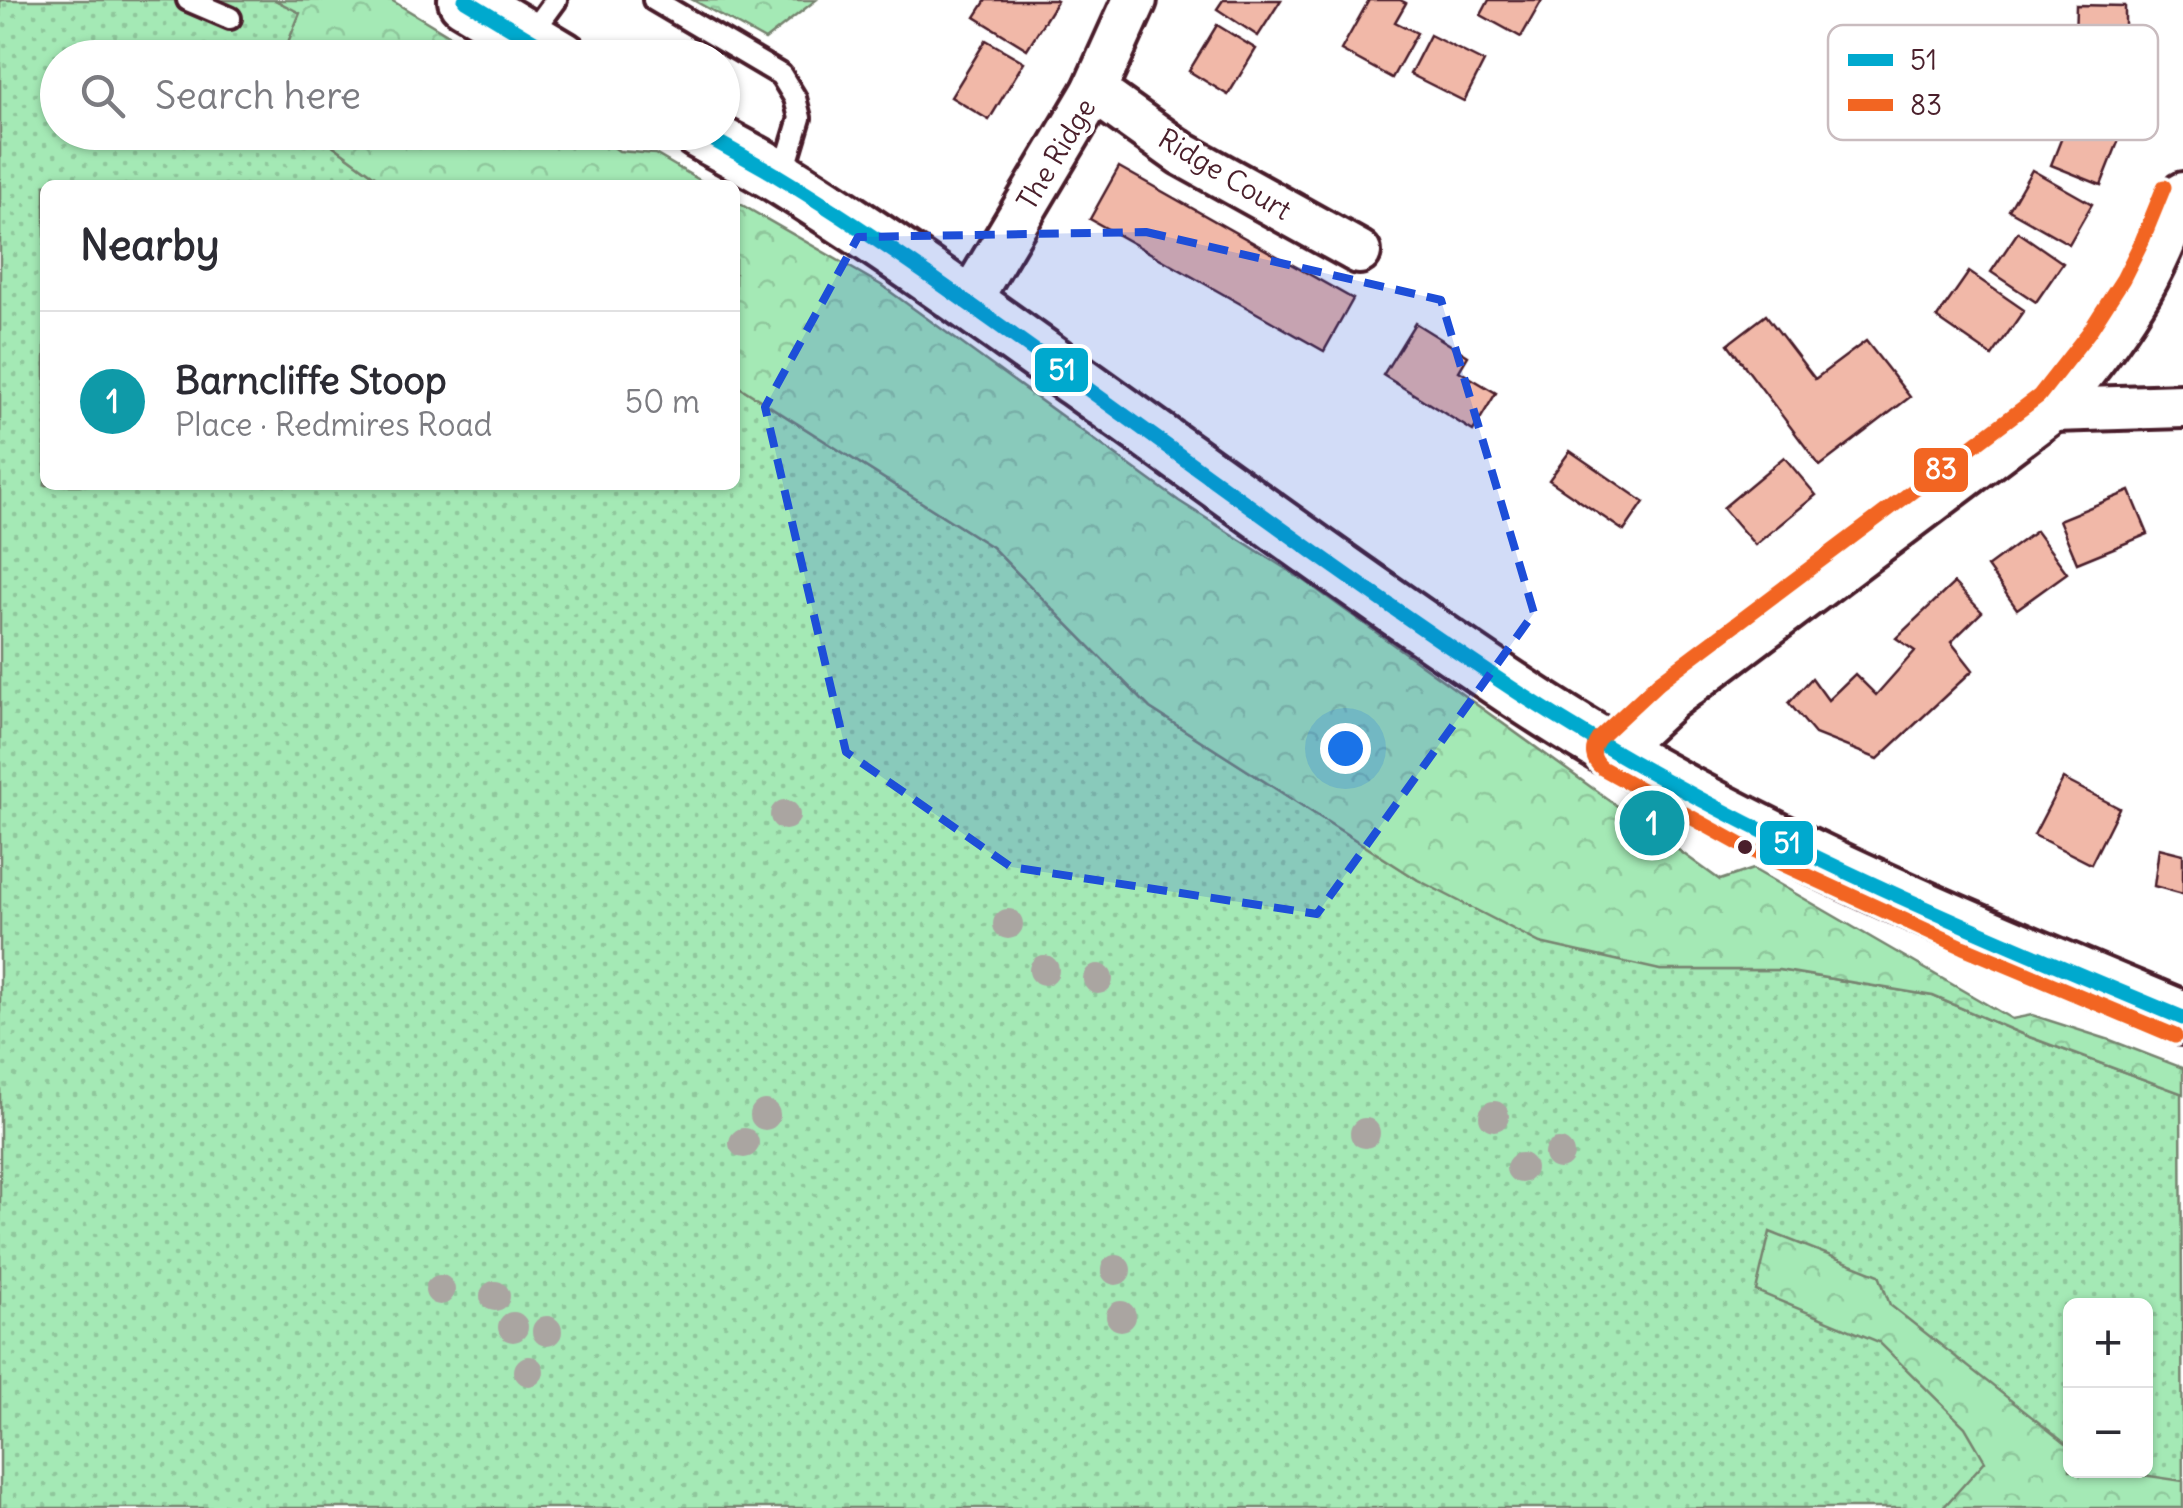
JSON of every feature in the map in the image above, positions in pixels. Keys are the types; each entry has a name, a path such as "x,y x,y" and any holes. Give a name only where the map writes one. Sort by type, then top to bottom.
{"street":[{"path":"465,0 549,32"},
{"name":"The Ridge","path":"968,303 1094,90 1135,0"},
{"name":"Ridge Court","path":"1094,90 1182,154 1359,252"},
{"path":"731,150 782,178 968,303 1518,692 1613,752 1753,829 1971,929 2183,1018"},
{"path":"1613,752 1671,698 2053,410 2134,301 2183,194"},
{"path":"2053,410 2183,406"}],"lane":[{"path":"188,0 230,18"},
{"path":"654,0 722,40"},
{"path":"740,51 781,75 795,98 800,118 782,178"}],"highlighted area":[{"path":"1146,232 1441,300 1534,613 1317,914 1011,867 846,752 765,407 858,237"}],"green space":[{"path":"0,0 275,0 301,13 289,40 40,40 40,150 339,150 380,180 40,180 40,490 740,490 740,387 992,547 1150,708 1418,880 1660,970 1779,970 1933,996 2024,1035 2181,1093 2183,1508 0,1508"},
{"path":"275,0 391,0 457,40 289,40 300,13"},
{"path":"693,0 816,0 765,40"},
{"path":"339,150 618,150 655,154 699,180 380,180"},
{"path":"740,204 881,285 1179,501 1305,581 1720,880 1753,869 2012,1019 2032,1015 2183,1068 2183,1094 2024,1035 1933,996 1779,970 1660,970 1540,943 1418,880 1150,708 992,547 740,387"},
{"path":"1770,1232 1879,1275 1890,1305 2063,1441 2063,1478 2153,1477 2183,1481 2183,1508 1943,1508 1985,1461 1965,1427 1879,1342 1756,1291"}],"building":[{"path":"986,0 1057,1 1027,49 975,17"},
{"path":"1223,0 1281,0 1258,36 1217,9"},
{"path":"1369,0 1406,3 1395,22 1417,33 1392,78 1341,50"},
{"path":"1489,0 1542,0 1521,37 1481,15"},
{"path":"2076,5 2125,6 2125,25 2075,25"},
{"path":"1217,25 1256,49 1228,95 1189,71"},
{"path":"1430,35 1484,62 1464,101 1410,74"},
{"path":"986,40 1024,62 989,120 951,97"},
{"path":"2061,140 2119,140 2101,185 2051,165"},
{"path":"1119,167 1353,299 1324,351 1090,219"},
{"path":"2032,170 2092,204 2069,244 2009,210"},
{"path":"2018,232 2063,263 2036,302 1991,272"},
{"path":"1969,272 2024,310 1992,356 1937,318"},
{"path":"1766,315 1815,379 1866,341 1910,397 1820,466 1728,344"},
{"path":"1415,323 1468,356 1459,371 1496,393 1473,431 1383,375"},
{"path":"1570,451 1644,502 1624,531 1549,480"},
{"path":"1784,457 1816,495 1755,545 1723,508"},
{"path":"2130,491 2148,534 2077,563 2059,520"},
{"path":"2036,531 2067,573 2017,609 1987,567"},
{"path":"1954,583 1982,612 1951,642 1973,670 1878,759 1815,734 1789,703 1812,678 1828,700 1855,674 1876,695 1915,651 1896,638"},
{"path":"2063,779 2119,808 2091,864 2034,835"},
{"path":"2159,848 2183,854 2183,894 2154,886"}],"transit line":[{"name":"51","path":"465,0 531,40"},
{"name":"51","path":"732,150 880,242 1400,613 1598,742 1760,830 1844,870 2183,1018"},
{"name":"83","path":"2164,187 2123,279 2089,332 2039,396 1659,682 1598,739 1594,758 1602,768 1745,847 1963,947 2175,1036"}],"place":[{"name":"Barncliffe Stoop","path":"1652,823"}]}
